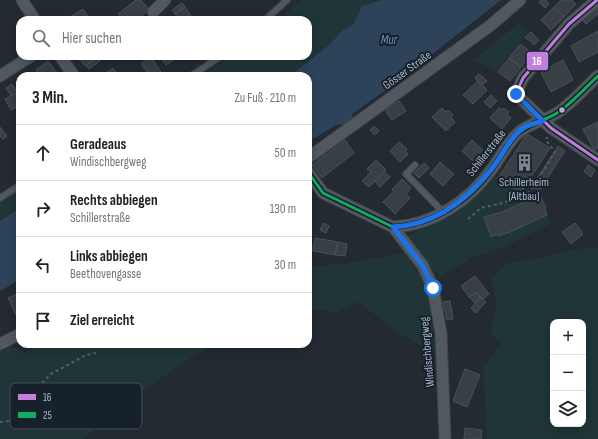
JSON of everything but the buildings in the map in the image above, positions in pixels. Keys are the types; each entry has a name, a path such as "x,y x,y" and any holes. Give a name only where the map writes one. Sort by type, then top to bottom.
{"street":[{"path":"22,0 33,16"},
{"path":"153,12 165,0"},
{"name":"Gösser Straße","path":"312,155 491,25 520,0"},
{"path":"597,0 569,24 523,78 516,94 547,124 598,160"},
{"path":"0,76 25,60"},
{"path":"63,60 71,72"},
{"name":"Schillerstraße","path":"393,227 424,222 455,205 475,188 491,170 517,134 526,127 547,124 598,76"},
{"path":"312,178 323,193 393,227"},
{"name":"Windischbergweg","path":"393,227 423,266 433,288 441,333 446,439"},
{"path":"0,344 16,336"}],"lane":[{"path":"269,16 287,0"},
{"path":"196,72 215,60"},
{"path":"415,165 406,174 444,212"},
{"path":"0,198 16,188"}],"path":[{"path":"468,219 481,208 503,203 530,192 555,152 546,140 547,124"},
{"path":"42,383 52,374 86,355 96,353"},
{"path":"0,422 10,419"}],"green space":[{"path":"301,0 382,0 362,6 353,25 343,30 329,45 312,59 312,16 283,16"},
{"path":"519,23 528,32 497,71 473,60"},
{"path":"226,60 310,60 295,72 208,72"},
{"path":"497,175 499,176 498,178 521,193 524,203 485,217 491,236 497,234 498,236 547,215 552,223 504,247 470,259 440,277 407,236 453,215 486,187"},
{"path":"16,191 16,211 0,221 0,201"},
{"path":"598,247 598,439 487,439 483,369 500,344 490,332 497,305 491,277 507,263 584,248"},
{"path":"405,253 429,287 434,327 435,353 398,333 359,302 337,312 312,309 312,266 342,264"},
{"path":"9,346 25,352 36,348 208,348 190,358 142,392 142,383 10,383 10,429 93,429 84,439 0,439 0,351"}],"water":[{"name":"Mur","path":"382,0 501,0 397,82 352,114 353,119 344,125 338,124 312,140 312,72 295,72 312,60 343,30 353,25 362,6"},
{"path":"16,211 16,282 0,291 0,221"}],"transit line":[{"name":"16","path":"597,0 569,24 523,78 516,94 551,128 598,160"},
{"name":"25","path":"312,178 323,193 393,227 422,222 436,216 461,201 483,181 510,142 521,130 562,110 598,76"}],"place":[{"name":"Schillerheim (Altbau)","path":"524,163"}],"route":[{"path":"433,288 423,266 393,227 424,222 455,205 475,188 491,170 517,134 526,127 543,121 516,94"}]}
